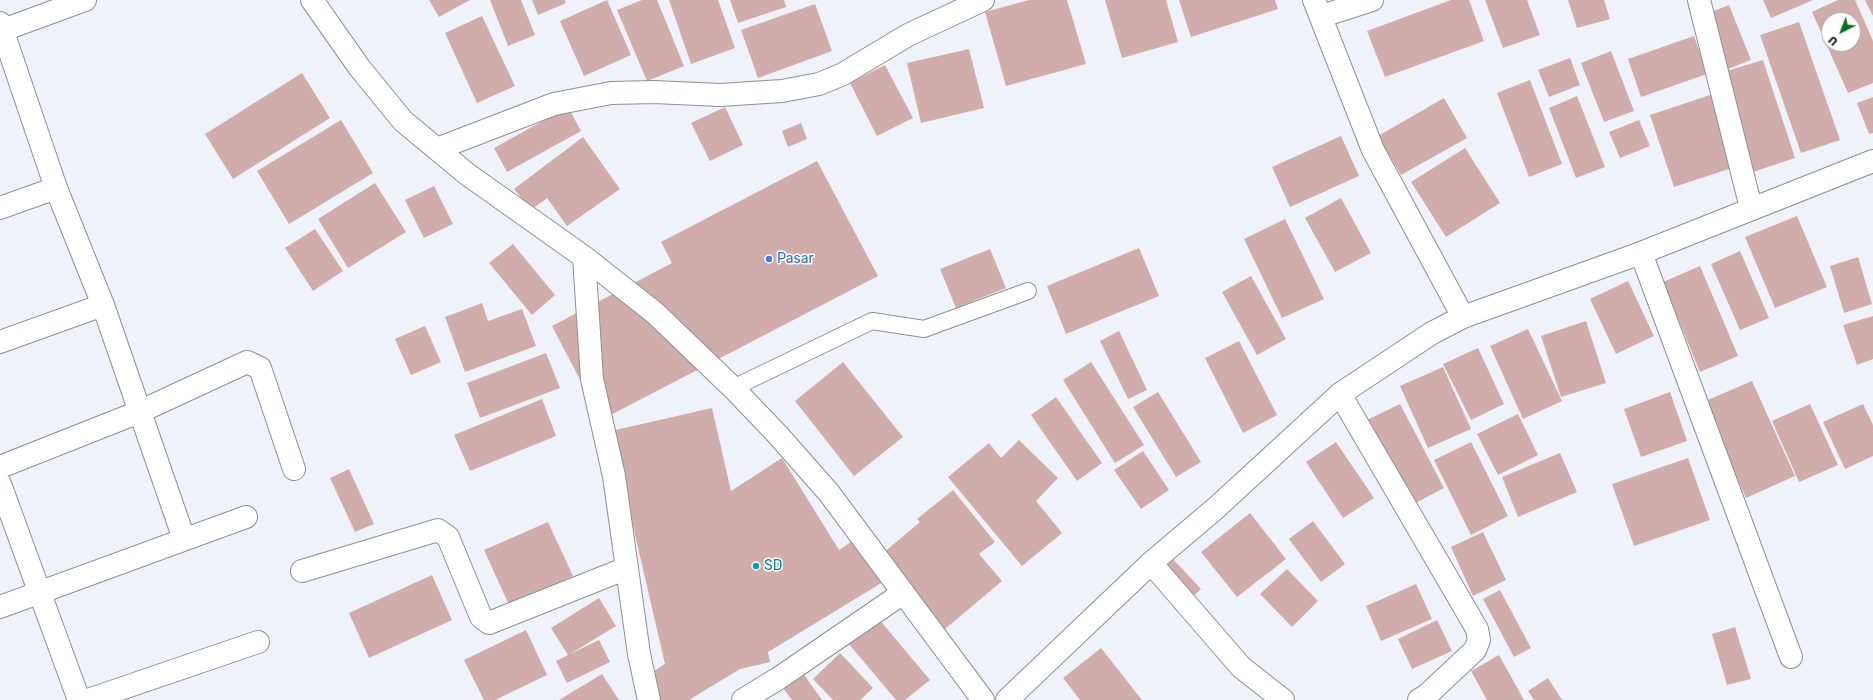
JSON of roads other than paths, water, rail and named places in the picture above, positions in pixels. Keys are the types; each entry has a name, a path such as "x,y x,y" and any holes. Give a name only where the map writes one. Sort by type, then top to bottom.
{"street":[{"path":"85,0 1,26 56,188 103,305 184,539"},
{"path":"312,0 359,67 403,121 467,174 584,257 655,313 733,388 778,435 829,493 983,700"},
{"path":"437,149 554,104 611,93 654,92 720,95 782,91 819,84 843,74 908,34 983,0"},
{"path":"1372,0 1318,8 1373,150 1463,317"},
{"path":"1699,0 1751,208"},
{"path":"1007,700 1151,563 1216,508 1340,394 1432,333 1463,317 1641,253 1751,208 1873,161"},
{"path":"0,208 56,188"},
{"path":"1641,253 1791,657"},
{"path":"584,257 592,379 614,476 639,654 649,700"},
{"path":"0,342 103,305"},
{"path":"0,467 139,412 247,362 260,368 294,469"},
{"path":"1340,394 1477,629 1479,640 1475,650 1427,695 1418,700"},
{"path":"0,484 79,700"},
{"path":"0,607 246,516"},
{"path":"302,572 438,530 448,537 480,617 489,622 627,568"},
{"path":"1151,563 1241,667 1283,700"},
{"path":"743,700 779,678 903,593"},
{"path":"88,700 258,642"}],"lane":[{"path":"733,388 872,321 924,329 1028,292"}],"place":[{"name":"Pasar","path":"769,259"},
{"name":"SD","path":"756,566"}]}
